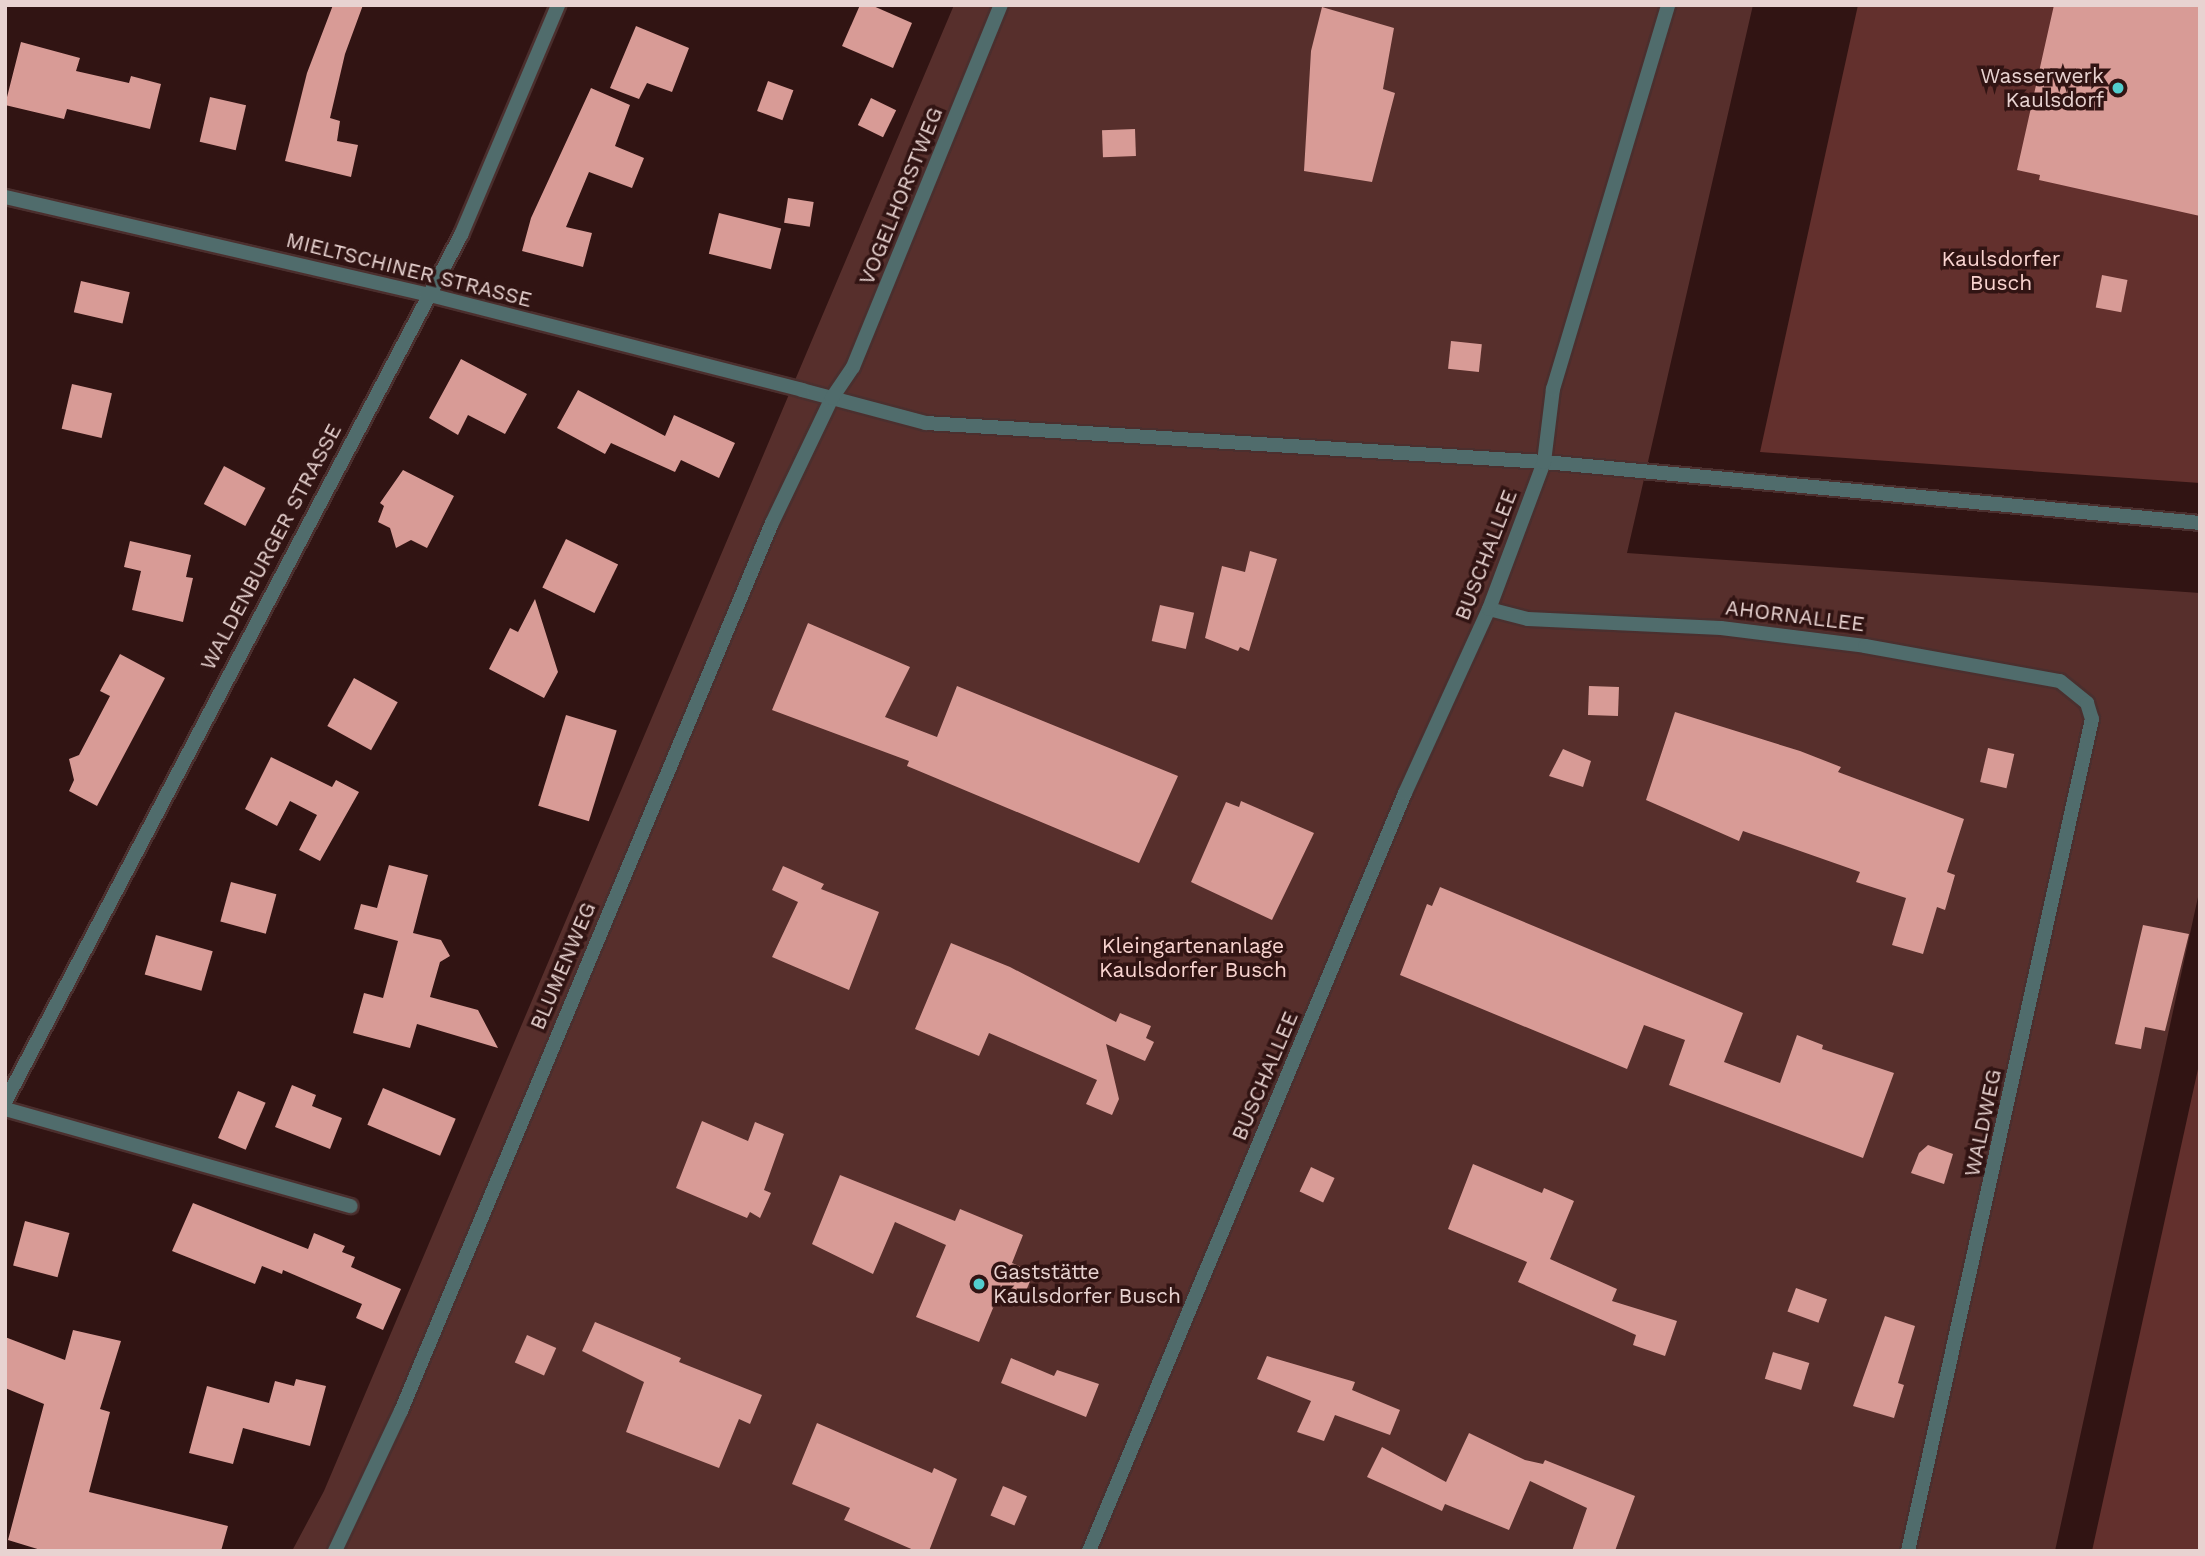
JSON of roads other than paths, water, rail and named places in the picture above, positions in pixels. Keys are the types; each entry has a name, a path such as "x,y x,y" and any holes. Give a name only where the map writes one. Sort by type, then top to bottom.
{"street":[{"name":"WALDENBURGER STRASSE","path":"5,1102 426,294 461,235 558,5"},
{"name":"VOGELHORSTWEG","path":"832,398 853,367 1001,5"},
{"name":"BUSCHALLEE","path":"1089,1551 1405,793 1489,609 1544,463 1553,389 1668,5"},
{"name":"MIELTSCHINER STRASSE","path":"5,197 426,294 926,423 1544,463 2200,523"},
{"name":"BLUMENWEG","path":"335,1551 406,1399 772,523 832,398"},
{"name":"AHORNALLEE","path":"1489,609 1528,619 1721,628 1865,646 2060,681 2087,703"},
{"name":"WALDWEG","path":"1908,1551 2092,719 2087,703"},
{"path":"5,1108 351,1206"}],"place":[{"name":"Wasserwerk Kaulsdorf","path":"2118,88"},
{"name":"Gaststätte Kaulsdorfer Busch","path":"979,1284"}],"park label":[{"name":"Kaulsdorfer Busch","path":"2001,271"},
{"name":"Kleingartenanlage Kaulsdorfer Busch","path":"1193,958"}]}
